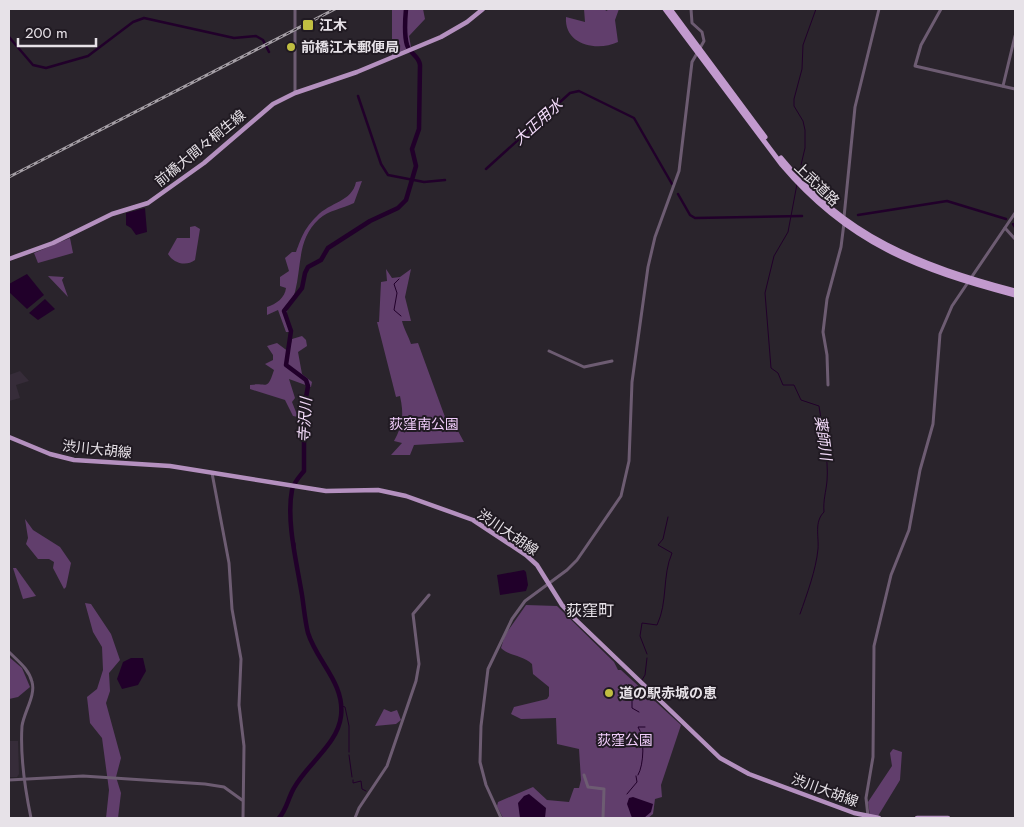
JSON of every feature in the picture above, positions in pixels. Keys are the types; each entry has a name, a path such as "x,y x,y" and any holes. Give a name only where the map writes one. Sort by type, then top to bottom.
{"highway":[{"name":"上武道路","path":"664,9 675,18 793,175 844,221 895,255 941,275 1015,291"},
{"path":"671,9 675,18"},
{"name":"上武道路","path":"970,281 1015,295"}],"main road":[{"name":"前橋大間々桐生線","path":"9,260 53,243 112,214 151,202 204,163 266,109 295,93 350,74 452,32 483,9"},
{"name":"渋川大胡線","path":"9,438 50,454 71,459 170,466 326,491 389,492 460,514 483,526 526,555 549,582 562,605 575,619 720,758 745,772 868,817 879,818"},
{"path":"917,818 948,818"}],"street":[{"path":"295,9 295,93"},
{"path":"501,818 486,785 480,762 482,717 488,669 502,639 520,608 532,595 577,560 621,496 629,461 632,382 648,268 655,237 679,171 692,62 704,37 692,22 691,9"},
{"path":"828,385 828,358 823,332 827,299 841,247 855,107 879,9"},
{"path":"941,9 920,47 915,66 1015,89"},
{"path":"1004,86 1015,36"},
{"path":"868,817 866,798 873,757 874,646 893,570 909,530 920,470 933,424 942,329 952,306 1015,215"},
{"path":"1005,228 1015,239"},
{"path":"549,351 584,366 612,361"},
{"path":"212,472 229,563 232,609 240,659 239,704 244,746 243,818"},
{"path":"355,818 359,808 387,766 394,746 419,667 413,614 429,596"},
{"path":"9,652 25,667 33,687 22,725 25,781 31,818"},
{"path":"584,775 588,787 604,789 603,818"},
{"path":"9,780 25,781 83,776 205,784 224,787 242,800"}],"shaded area":[{"path":"145,208 147,232 136,235 126,225 126,213"},
{"path":"27,274 44,295 27,309 9,292 9,284"},
{"path":"45,299 55,309 38,320 29,313"},
{"path":"20,371 29,381 16,385 20,398 9,401 9,375"},
{"path":"524,570 528,585 526,591 500,595 497,575"},
{"path":"131,658 143,658 146,671 138,685 122,689 117,679 123,662"},
{"path":"9,741 18,741 19,774 17,777 9,777"},
{"path":"529,794 546,808 545,818 520,818 518,803 524,796"},
{"path":"633,797 653,804 651,812 644,818 632,818 627,804 629,798"}],"green space":[{"path":"392,9 423,9 425,19 409,36 411,47 392,55"},
{"path":"584,9 603,9 607,11 608,9 619,9 615,20 618,42 610,45 592,46 576,40 570,34 566,17 585,22"},
{"path":"362,181 354,203 323,216 307,235 301,253 295,292 287,310 289,332 286,332 278,310 267,315 267,307 280,300 285,292 286,288 280,286 280,277 289,271 285,258 292,252 296,252 309,225 322,211 345,198 354,189 356,182"},
{"path":"195,226 200,229 195,260 184,264 176,262 168,254 177,238 190,238 190,227"},
{"path":"70,238 73,253 38,263 34,253"},
{"name":"荻窪南公園","path":"386,269 392,278 400,277 411,269 405,297 411,321 402,321 411,344 418,343 449,428 458,431 464,442 414,445 410,455 391,455 402,443 394,441 401,424 402,408 400,396 396,397 377,322 379,322 381,282 387,281"},
{"path":"48,276 64,277 62,280 68,297"},
{"path":"302,336 306,340 307,346 298,352 302,374 312,382 311,387 289,379 295,398 292,402 298,417 293,416 285,400 250,389 250,385 266,385 272,377 274,370 265,364 273,360 273,355 267,346 277,343 289,352 292,339"},
{"path":"25,519 33,530 60,547 71,563 64,589 53,568 54,562 49,559 38,559 26,544 28,538"},
{"path":"13,568 16,568 36,596 23,599"},
{"path":"85,603 91,604 111,634 120,660 109,673 110,691 106,703 121,758 116,777 121,793 118,818 106,818 109,790 102,738 90,723 87,697 97,689 103,670 102,647 93,632"},
{"name":"荻窪公園","path":"526,605 557,606 614,662 618,670 621,670 681,725 661,785 662,797 655,799 653,814 648,818 503,818 497,806 498,802 533,787 547,800 569,802 574,788 579,788 581,780 579,749 557,744 556,718 521,719 511,714 514,707 547,699 549,696 549,687 533,674 532,664 501,648 505,635"},
{"path":"9,657 22,668 30,687 18,697 9,699"},
{"path":"384,709 391,712 397,710 401,720 396,724 375,726"},
{"path":"893,749 902,752 900,780 878,816 870,816 868,802 892,766 890,753"}],"waterway":[{"name":"寺沢川","path":"279,818 300,779 334,736 341,716 339,693 308,633 291,529 292,490 294,484 304,471 304,409 308,386 306,380 286,365 291,331 284,311 302,288 308,267 321,260 328,248 370,221 398,208 406,200 416,166 412,149 419,129 420,65 418,59 407,45 405,32 406,9"},
{"name":"薬師川","path":"801,165 805,148 805,130 803,121 794,106 794,99 802,69 803,45 816,9"},
{"name":"大正用水","path":"9,37 33,65 46,68 88,56 133,22 144,18 234,38 256,36 263,40 269,52"},
{"name":"大正用水","path":"486,169 570,93 579,91 634,118 672,184"},
{"name":"大正用水","path":"358,96 381,164 388,175 424,182 445,180"},
{"name":"薬師川","path":"797,184 788,232 774,256 765,293 771,368 778,373 783,385 794,385 801,400 819,406 826,454 827,481 824,512 818,525 817,557 800,614"},
{"name":"大正用水","path":"678,194 690,215 695,218 802,216"},
{"name":"大正用水","path":"858,215 947,201 1006,219"},
{"path":"399,279 394,284 397,293 394,310 401,316"},
{"path":"647,654 640,636 642,623 657,625 663,607 667,571 672,553 658,545 663,539 668,517"},
{"name":"寺沢川","path":"295,543 296,563"},
{"path":"642,680 645,675 647,658"},
{"path":"637,688 632,697 632,708 639,712"},
{"path":"342,706 345,707 349,726 349,752"},
{"path":"638,775 642,765 643,751 642,737 638,727 645,727"},
{"path":"349,755 352,777"},
{"path":"627,794 637,782 636,776"},
{"path":"353,780 353,783 361,781 362,789 366,791"}],"railway":[{"path":"9,177 335,9"}],"place":[{"name":"江木","path":"308,25"},
{"name":"前橋江木郵便局","path":"291,47"},
{"name":"道の駅赤城の恵","path":"609,693"}],"district":[{"name":"荻窪町","path":"590,610"}]}
